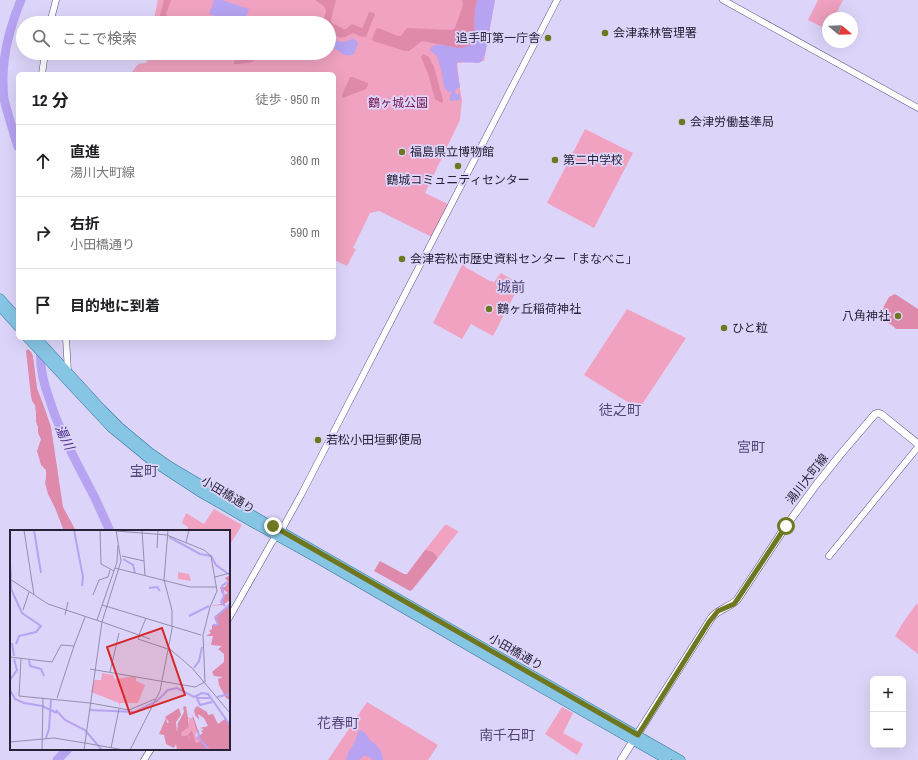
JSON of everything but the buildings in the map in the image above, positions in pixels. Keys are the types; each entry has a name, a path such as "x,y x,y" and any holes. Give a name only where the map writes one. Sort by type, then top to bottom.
{"main road":[{"path":"0,298 16,316"},
{"path":"0,307 16,325"},
{"name":"小田橋通り","path":"29,340 111,428 150,460 199,492 278,534"},
{"name":"小田橋通り","path":"39,340 120,428 170,466 316,558 497,664 635,738"},
{"name":"湯川大町線","path":"621,760 714,615 718,611 734,604 816,484 875,414 881,414 918,444"},
{"path":"635,738 667,760"},
{"path":"635,738 681,760"}],"street":[{"path":"52,16 56,0"},
{"path":"230,616 301,495 557,0"},
{"path":"723,0 918,108"},
{"path":"42,72 44,60"},
{"path":"66,340 68,372 67,382"},
{"path":"54,356 62,356 67,351"},
{"path":"829,556 918,447"},
{"path":"144,760 150,750"}],"green space":[{"name":"鶴ヶ城公園","path":"158,0 495,0 484,61 457,63 462,100 460,120 425,193 450,205 434,238 379,211 370,213 353,248 356,249 347,266 336,261 336,72 132,72 137,66 146,63 148,60 336,60 336,16 155,16"},
{"path":"818,0 843,0 837,12 822,12 822,27 808,20"},
{"path":"585,129 633,153 594,228 547,203"},
{"path":"467,255 470,257 465,267 494,282 501,273 518,283 519,286 493,336 471,324 462,339 433,323"},
{"path":"627,309 686,338 639,409 584,375"},
{"path":"214,509 242,525 230,544 230,530 187,530 188,527 182,523 186,513 204,524"},
{"path":"445,525 458,532 437,559 437,557 429,550 425,550"},
{"path":"917,603 918,606 918,654 895,636"},
{"path":"367,702 438,745 428,760 328,760"},
{"path":"562,707 573,713 563,733 583,744 577,755 545,734"}],"shaded area":[{"path":"164,0 171,0 166,14 167,16 160,16"},
{"path":"214,0 222,0 249,9 246,16 216,16 209,14"},
{"path":"315,0 336,0 332,16 325,16 326,12 325,7"},
{"path":"462,0 477,0 474,37 471,44 465,48 422,41 409,51 405,51 373,41 372,39 376,29 378,28 398,36 401,36 408,28 451,30 455,28 462,8"},
{"path":"477,0 495,0 485,54 482,61 479,63 457,63 460,87 455,90 456,93 454,94 460,94 460,100 450,101 451,91 448,92 444,87 437,56 430,50 430,48 435,45 444,45 460,48 471,44 474,37"},
{"path":"369,12 375,14 366,37 353,33 341,38 336,36 336,25 344,29 352,24 362,28"},
{"path":"352,38 357,41 358,43 354,54 344,54 336,50 336,40 344,42"},
{"path":"423,54 429,57 434,67 443,100 442,103 435,99 428,74 421,57"},
{"path":"235,60 255,60 249,63 234,64"},
{"path":"350,77 368,83 368,85 366,89 343,98 342,95"},
{"name":"八角神社","path":"895,294 918,309 918,329 896,329 881,318 884,306 889,297"},
{"path":"28,349 33,356 37,388 51,427 63,507 75,530 64,530 48,494 45,483 46,470 41,465 37,451 41,439 36,422 35,405 31,396 26,351"},
{"path":"425,550 433,553 437,559 410,591 374,571 380,561 404,574 407,574"},
{"path":"359,730 365,733 379,748 383,760 372,760 367,756 363,756 359,760 346,760"}],"waterway":[{"name":"湯川","path":"16,140 4,99 3,74 6,48 12,24 21,0"},
{"name":"湯川","path":"41,347 42,373 53,411 64,437 110,530"},
{"name":"湯川","path":"57,760 67,750"}],"place":[{"name":"会津森林管理署","path":"605,33"},
{"name":"追手町第一庁舎","path":"548,38"},
{"name":"会津労働基準局","path":"682,122"},
{"name":"福島県立博物館","path":"402,152"},
{"name":"第二中学校","path":"555,160"},
{"name":"鶴城コミュニティセンター","path":"458,166"},
{"name":"会津若松市歴史資料センター「まなべこ」","path":"402,259"},
{"name":"鶴ヶ丘稲荷神社","path":"489,309"},
{"name":"八角神社","path":"898,316"},
{"name":"ひと粒","path":"724,328"},
{"name":"若松小田垣郵便局","path":"318,440"}],"district":[{"name":"城前","path":"511,287"},
{"name":"徒之町","path":"620,410"},
{"name":"宮町","path":"751,447"},
{"name":"宝町","path":"144,471"},
{"name":"花春町","path":"338,723"},
{"name":"南千石町","path":"507,735"}],"route":[{"path":"273,526 638,735 709,622 718,611 734,604 786,526"}]}
